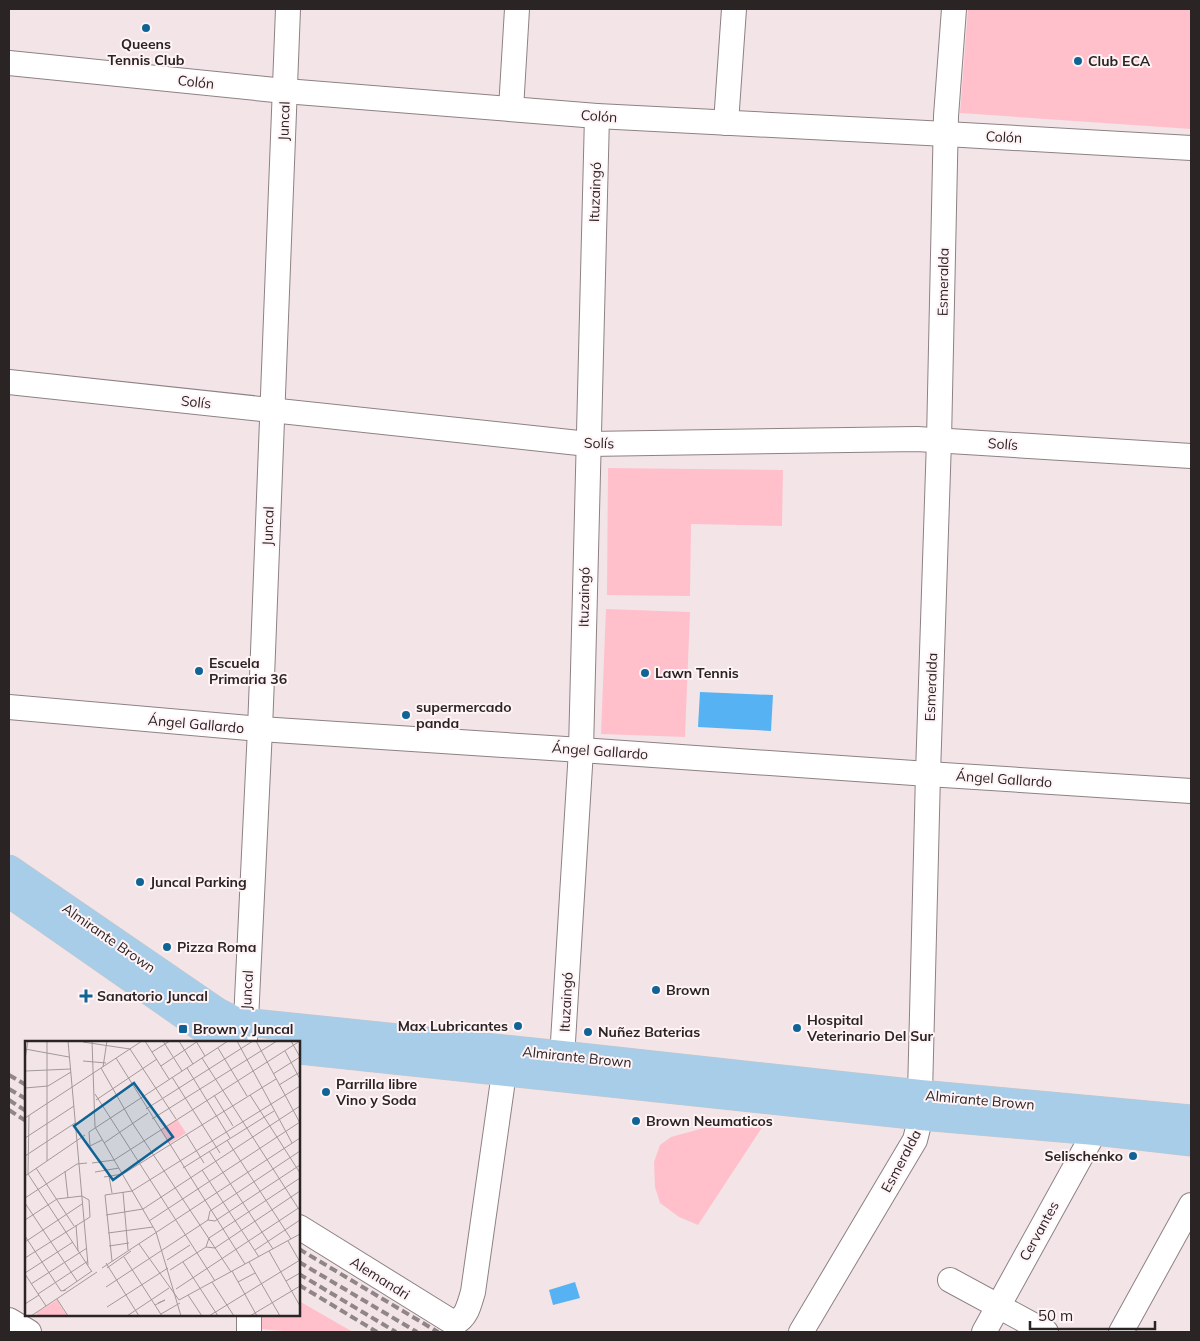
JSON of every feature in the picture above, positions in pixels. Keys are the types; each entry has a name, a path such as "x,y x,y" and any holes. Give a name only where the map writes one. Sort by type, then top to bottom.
{"main road":[{"name":"Almirante Brown","path":"9,868 216,1011 235,1021 241,1036"},
{"name":"Almirante Brown","path":"9,893 214,1036 223,1040 241,1036 294,1041"},
{"name":"Almirante Brown","path":"300,1042 562,1066 921,1105 1095,1131 1191,1142"},
{"name":"Almirante Brown","path":"300,1050 504,1073 562,1066"},
{"name":"Almirante Brown","path":"921,1105 1191,1120"}],"street":[{"name":"Juncal","path":"241,1036 260,729 288,9"},
{"path":"511,109 517,9"},
{"path":"726,123 734,9"},
{"name":"Esmeralda","path":"801,1332 915,1140 921,1105 928,774 939,440 946,134 954,9"},
{"name":"Colón","path":"9,63 285,91 597,116 1191,148"},
{"name":"Ituzaingó","path":"562,1066 581,750 597,116"},
{"name":"Solís","path":"9,382 588,444 917,439 1191,456"},
{"name":"Ángel Gallardo","path":"9,707 260,729 1191,791"},
{"name":"Alemandri","path":"300,1229 454,1323 461,1320 468,1308 473,1292 504,1073"},
{"name":"Cervantes","path":"984,1332 1095,1131"},
{"path":"1121,1332 1191,1205"},
{"path":"950,1280 1046,1332"},
{"path":"249,1316 249,1332"},
{"path":"9,1320 28,1332"}],"shaded area":[{"name":"Club ECA","path":"968,9 1191,9 1191,129 960,113"},
{"path":"608,468 783,470 782,526 691,524 690,596 607,595"},
{"name":"Lawn Tennis","path":"606,609 690,612 685,737 601,734"},
{"path":"769,1117 698,1225 679,1217 660,1203 655,1187 654,1162 660,1145 671,1137 736,1119"},
{"path":"300,1302 353,1332 295,1332 260,1329 262,1316 300,1316"}],"water":[{"path":"700,692 773,695 771,731 698,727"},
{"path":"575,1282 580,1298 553,1305 549,1290"}],"railway":[{"path":"9,1075 25,1084"},
{"path":"9,1089 25,1098"},
{"path":"9,1100 25,1110"},
{"path":"9,1110 25,1120"},
{"path":"300,1250 438,1332"},
{"path":"300,1263 417,1332"},
{"path":"300,1275 396,1332"},
{"path":"300,1286 377,1332"}],"place":[{"name":"Queens Tennis Club","path":"146,28"},
{"name":"Club ECA","path":"1078,61"},
{"name":"Escuela Primaria 36","path":"199,671"},
{"name":"Lawn Tennis","path":"645,673"},
{"name":"supermercado panda","path":"406,715"},
{"name":"Juncal Parking","path":"140,882"},
{"name":"Pizza Roma","path":"167,947"},
{"name":"Brown","path":"656,990"},
{"name":"Sanatorio Juncal","path":"86,996"},
{"name":"Max Lubricantes","path":"518,1026"},
{"name":"Hospital Veterinario Del Sur","path":"797,1028"},
{"name":"Brown y Juncal","path":"183,1029"},
{"name":"Nuñez Baterias","path":"588,1032"},
{"name":"Parrilla libre Vino y Soda","path":"326,1092"},
{"name":"Brown Neumaticos","path":"636,1121"},
{"name":"Selischenko","path":"1133,1156"}]}
